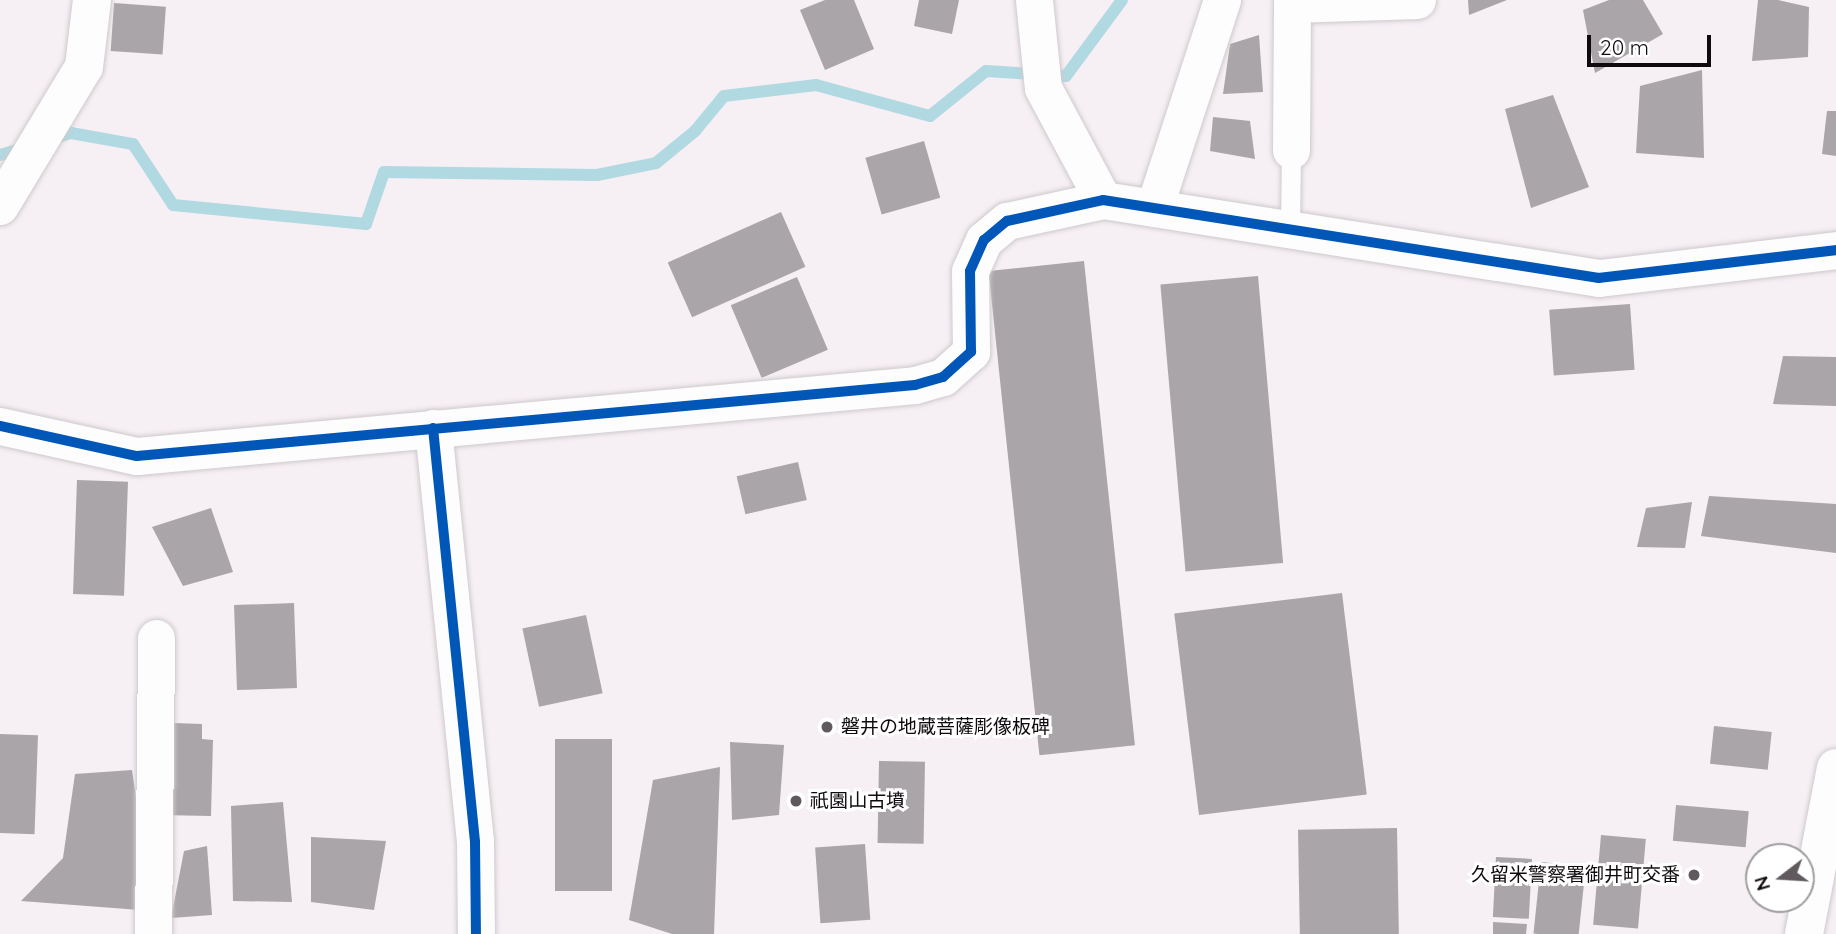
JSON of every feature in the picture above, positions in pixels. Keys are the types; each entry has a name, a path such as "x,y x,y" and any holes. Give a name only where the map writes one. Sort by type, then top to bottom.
{"street":[{"path":"1,201 84,67 92,0"},
{"path":"1034,0 1043,88 1103,200"},
{"path":"1154,208 1222,0"},
{"path":"1291,150 1292,4 1417,0"},
{"path":"0,426 137,456 915,385 943,376 971,352 970,271 984,240 1007,220 1103,200 1598,278 1836,250"},
{"path":"433,428 475,842 475,934"},
{"path":"153,934 156,638"},
{"path":"1804,934 1836,768"}],"lane":[{"path":"1290,230 1291,150"}],"building":[{"path":"825,0 854,0 874,49 825,70 800,10"},
{"path":"919,0 959,0 952,34 914,26"},
{"path":"1468,0 1507,0 1469,15"},
{"path":"1609,0 1643,0 1663,34 1595,73 1583,10"},
{"path":"1758,0 1778,0 1809,7 1808,57 1752,61"},
{"path":"114,3 166,7 163,55 111,51"},
{"path":"1259,35 1263,92 1223,94 1230,44"},
{"path":"1702,70 1704,158 1636,153 1640,86"},
{"path":"1553,95 1589,187 1531,208 1505,109"},
{"path":"1827,111 1836,111 1836,156 1822,154"},
{"path":"1213,117 1250,121 1255,159 1210,151"},
{"path":"924,141 940,198 882,215 865,158"},
{"path":"781,212 805,267 692,317 668,262"},
{"path":"1084,261 1135,745 1039,755 989,271"},
{"path":"1258,276 1283,563 1185,571 1160,285"},
{"path":"797,277 828,350 762,378 731,305"},
{"path":"1630,304 1635,370 1554,375 1549,310"},
{"path":"1783,356 1836,357 1836,406 1773,404"},
{"path":"798,462 807,500 745,514 737,476"},
{"path":"77,480 128,482 124,596 73,594"},
{"path":"1709,496 1836,504 1836,553 1701,536"},
{"path":"1692,502 1685,548 1637,547 1646,508"},
{"path":"211,508 233,572 183,586 152,527"},
{"path":"1342,593 1367,794 1199,815 1174,614"},
{"path":"294,603 297,688 237,690 234,605"},
{"path":"586,615 603,693 539,707 522,629"},
{"path":"174,723 202,724 202,739 213,740 211,816 161,815 162,742 173,742"},
{"path":"1714,726 1772,732 1768,770 1710,764"},
{"path":"0,734 38,735 35,834 0,833"},
{"path":"555,739 612,739 612,891 555,891"},
{"path":"730,742 784,745 779,815 732,820"},
{"path":"879,761 925,762 924,844 878,843"},
{"path":"720,767 714,934 672,934 629,920 653,780"},
{"path":"132,770 153,911 21,901 63,858 75,774"},
{"path":"283,802 292,902 233,901 231,806"},
{"path":"1676,805 1749,811 1745,847 1673,841"},
{"path":"1397,828 1399,934 1300,934 1298,830"},
{"path":"1601,835 1646,839 1638,929 1593,925"},
{"path":"311,837 386,841 374,910 311,902"},
{"path":"865,844 870,920 820,923 815,847"},
{"path":"207,846 212,915 171,918 184,851"},
{"path":"1496,857 1532,859 1529,919 1493,917"},
{"path":"1541,862 1586,867 1579,934 1533,934"},
{"path":"1493,922 1527,924 1526,934 1493,934"}],"waterway":[{"path":"52,139 71,133 133,144 173,205 366,224 384,172 597,175 656,163 695,131 724,96 816,85 930,116 986,71 1066,76 1122,0"},
{"path":"0,155 24,148"}],"cycle path":[{"path":"0,426 137,456 915,385 943,377 971,352 970,271 984,240 1007,221 1103,200 1599,278 1836,250"},
{"path":"433,428 475,842 476,934"}],"place":[{"name":"磐井の地蔵菩薩彫像板碑","path":"827,727"},
{"name":"祇園山古墳","path":"796,801"},
{"name":"久留米警察署御井町交番","path":"1694,875"}]}
